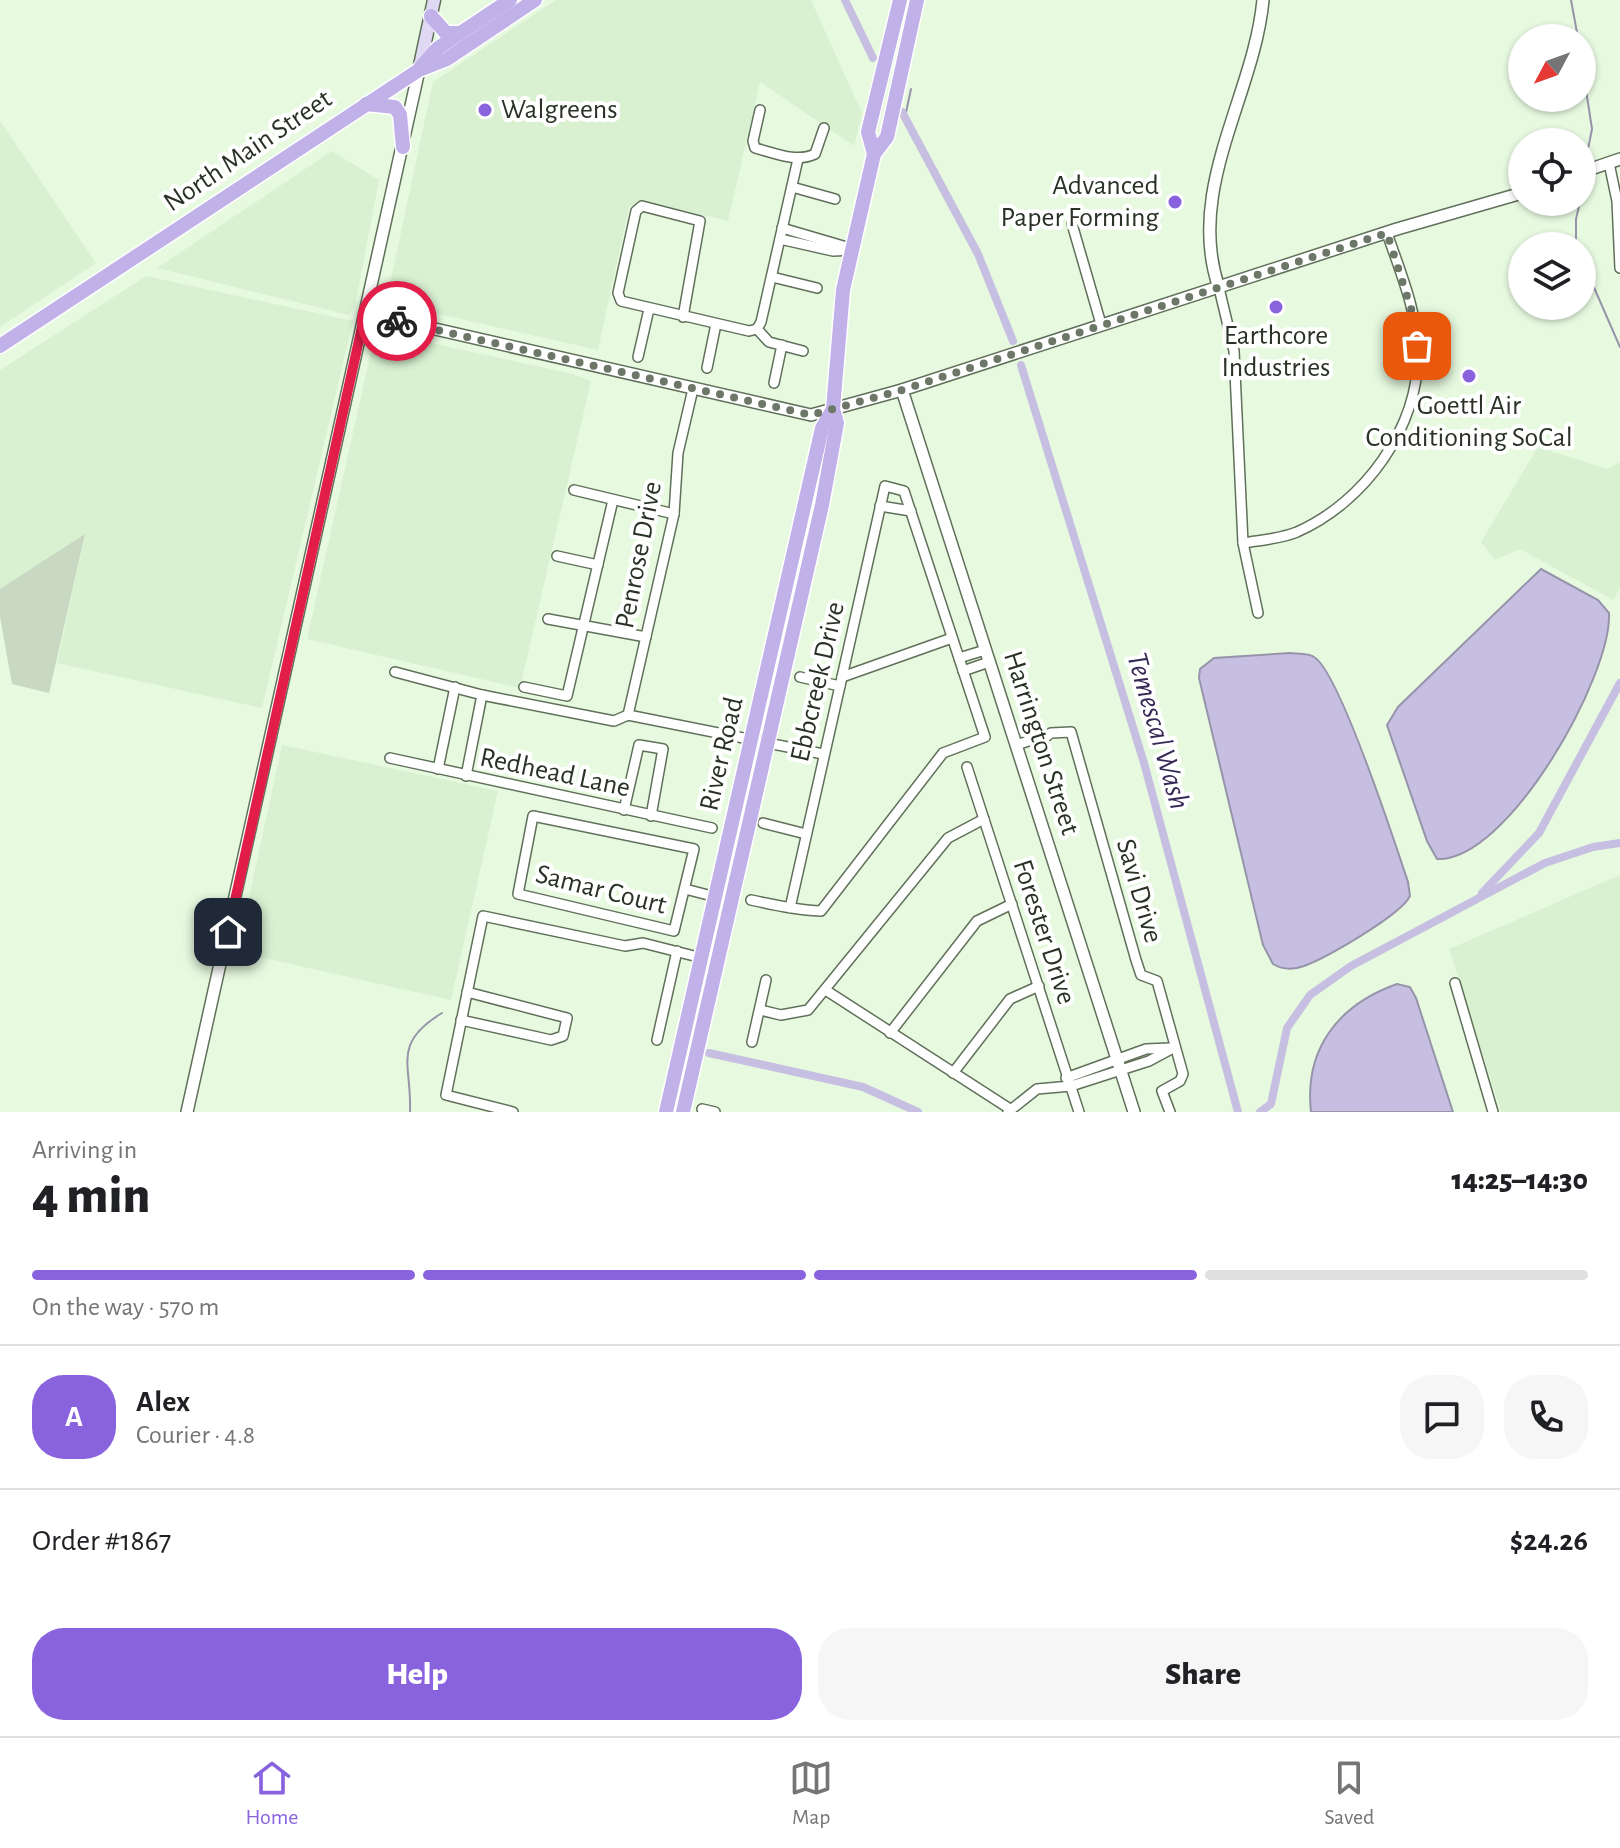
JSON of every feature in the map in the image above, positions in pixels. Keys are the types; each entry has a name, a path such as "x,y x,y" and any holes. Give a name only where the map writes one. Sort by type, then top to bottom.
{"main road":[{"path":"419,70 434,0"},
{"name":"North Main Street","path":"419,70 438,48 510,0"},
{"name":"North Main Street","path":"1,348 366,104 419,70 447,59 535,0"},
{"path":"902,0 901,30 907,38"},
{"name":"River Road","path":"874,154 868,132 902,0"},
{"name":"River Road","path":"683,1112 822,505 837,423 833,409 838,323 853,250 874,154 887,137 917,0"},
{"path":"431,16 446,33 461,33"},
{"path":"366,104 395,107 400,115 403,147"},
{"name":"River Road","path":"666,1112 822,428 833,409"}],"street":[{"path":"1258,613 1243,543 1234,351 1210,237 1212,198 1263,0"},
{"path":"187,1112 419,70"},
{"path":"760,110 753,141 755,148 798,159 815,154 824,128"},
{"path":"757,329 798,159"},
{"path":"1614,161 1620,268"},
{"path":"792,187 835,199"},
{"path":"365,313 811,415 902,390 1101,324 1508,197"},
{"path":"683,317 700,221 642,206 636,211 618,293 621,301 683,317 749,331 757,329"},
{"path":"1072,224 1101,324"},
{"path":"1243,543 1295,533 1344,505 1382,459 1404,422 1415,381 1416,332 1387,233"},
{"path":"781,234 853,250"},
{"path":"772,277 817,288"},
{"path":"638,357 649,309"},
{"path":"707,368 716,324"},
{"path":"757,329 769,342 803,351"},
{"path":"774,383 782,345"},
{"name":"Penrose Drive","path":"628,715 674,514 678,453 693,389"},
{"name":"Harrington Street","path":"902,390 1134,1112"},
{"path":"751,900 821,911 943,753 985,737 911,511 904,491 885,486 880,506 911,511"},
{"path":"574,490 674,514"},
{"path":"524,687 567,696 613,500"},
{"name":"Ebbcreek Drive","path":"790,908 880,506"},
{"path":"557,556 598,565"},
{"path":"548,619 646,637"},
{"path":"800,677 841,682 952,638"},
{"path":"959,658 985,650"},
{"path":"963,671 989,662"},
{"path":"395,672 482,695 614,721 628,715 639,720 823,754"},
{"path":"438,769 455,687"},
{"path":"466,776 482,695"},
{"name":"Savi Drive","path":"1016,745 1035,739 1037,735 1071,732 1136,960 1141,975 1157,981 1183,1074 1180,1081 1162,1091 1170,1112"},
{"path":"624,810 639,745 663,749 651,816"},
{"name":"Redhead Lane","path":"390,758 712,828"},
{"name":"Forester Drive","path":"967,767 1079,1112"},
{"name":"Samar Court","path":"533,816 694,849 685,889 674,931 518,894 533,816"},
{"path":"760,1010 781,1015 808,1010 827,991 948,838 984,819"},
{"path":"763,823 806,834"},
{"name":"Samar Court","path":"685,889 716,897"},
{"path":"890,1033 977,921 1012,904"},
{"path":"513,1112 446,1095 483,916 625,946 643,943 702,958"},
{"path":"657,1040 677,951"},
{"path":"752,1042 766,980"},
{"path":"1455,983 1493,1112"},
{"path":"953,1073 1010,999 1039,986"},
{"path":"827,991 1009,1110 1037,1089 1119,1065 1146,1049 1173,1047"},
{"path":"461,1020 551,1040 563,1036 567,1018 467,992"},
{"path":"702,1109 715,1112"}],"shaded area":[{"path":"556,0 811,0 862,113 854,146 760,82 728,221 644,201 629,207 598,350 394,304 387,298 433,82"},
{"path":"0,121 96,263 0,327"},
{"path":"332,151 379,180 355,306 349,315 157,268"},
{"path":"146,276 353,321 262,708 57,663 85,535 0,589 0,370"},
{"path":"385,333 573,374 591,381 520,688 307,639 372,347"},
{"path":"1538,447 1607,469 1620,462 1620,588 1613,600 1520,549 1495,560 1481,542"},
{"path":"85,534 49,693 12,684 0,617 0,589"},
{"path":"1541,569 1598,600 1609,613 1605,642 1593,678 1575,719 1551,761 1523,799 1494,831 1465,852 1437,859 1427,841 1387,725 1398,707"},
{"path":"1290,653 1314,657 1325,669 1338,693 1380,799 1410,896 1393,914 1345,945 1304,966 1288,969 1273,964 1263,945 1199,678 1200,669 1214,658"},
{"path":"282,745 498,791 451,1000 237,952"},
{"path":"1620,875 1620,1112 1501,1112 1449,949"},
{"path":"1397,984 1410,987 1416,998 1453,1112 1311,1112 1313,1068 1329,1032 1358,1004"}],"waterway":[{"name":"Temescal Wash","path":"845,0 873,58"},
{"path":"1571,0 1575,24"},
{"path":"905,117 911,89"},
{"name":"Temescal Wash","path":"902,112 978,254 1013,341"},
{"path":"1589,112 1592,128"},
{"path":"1576,232 1577,216"},
{"path":"1596,292 1620,347"},
{"name":"Temescal Wash","path":"1021,365 1144,763 1238,1112"},
{"path":"1482,893 1539,833 1620,683"},
{"path":"1260,1112 1271,1104 1287,1028 1310,995 1351,966 1545,863 1593,847 1620,843"},
{"path":"410,1112 410,1045 426,1024 442,1013"},
{"path":"709,1053 863,1087 918,1112"}],"way so far":[{"path":"397,321 811,415 902,390 1387,233 1413,315 1417,346"}],"place":[{"name":"Walgreens","path":"485,110"},
{"name":"Advanced Paper Forming","path":"1175,202"},
{"name":"Earthcore Industries","path":"1276,307"},
{"name":"Goettl Air Conditioning SoCal","path":"1469,376"}],"route":[{"path":"228,932 365,313 397,321"}]}
